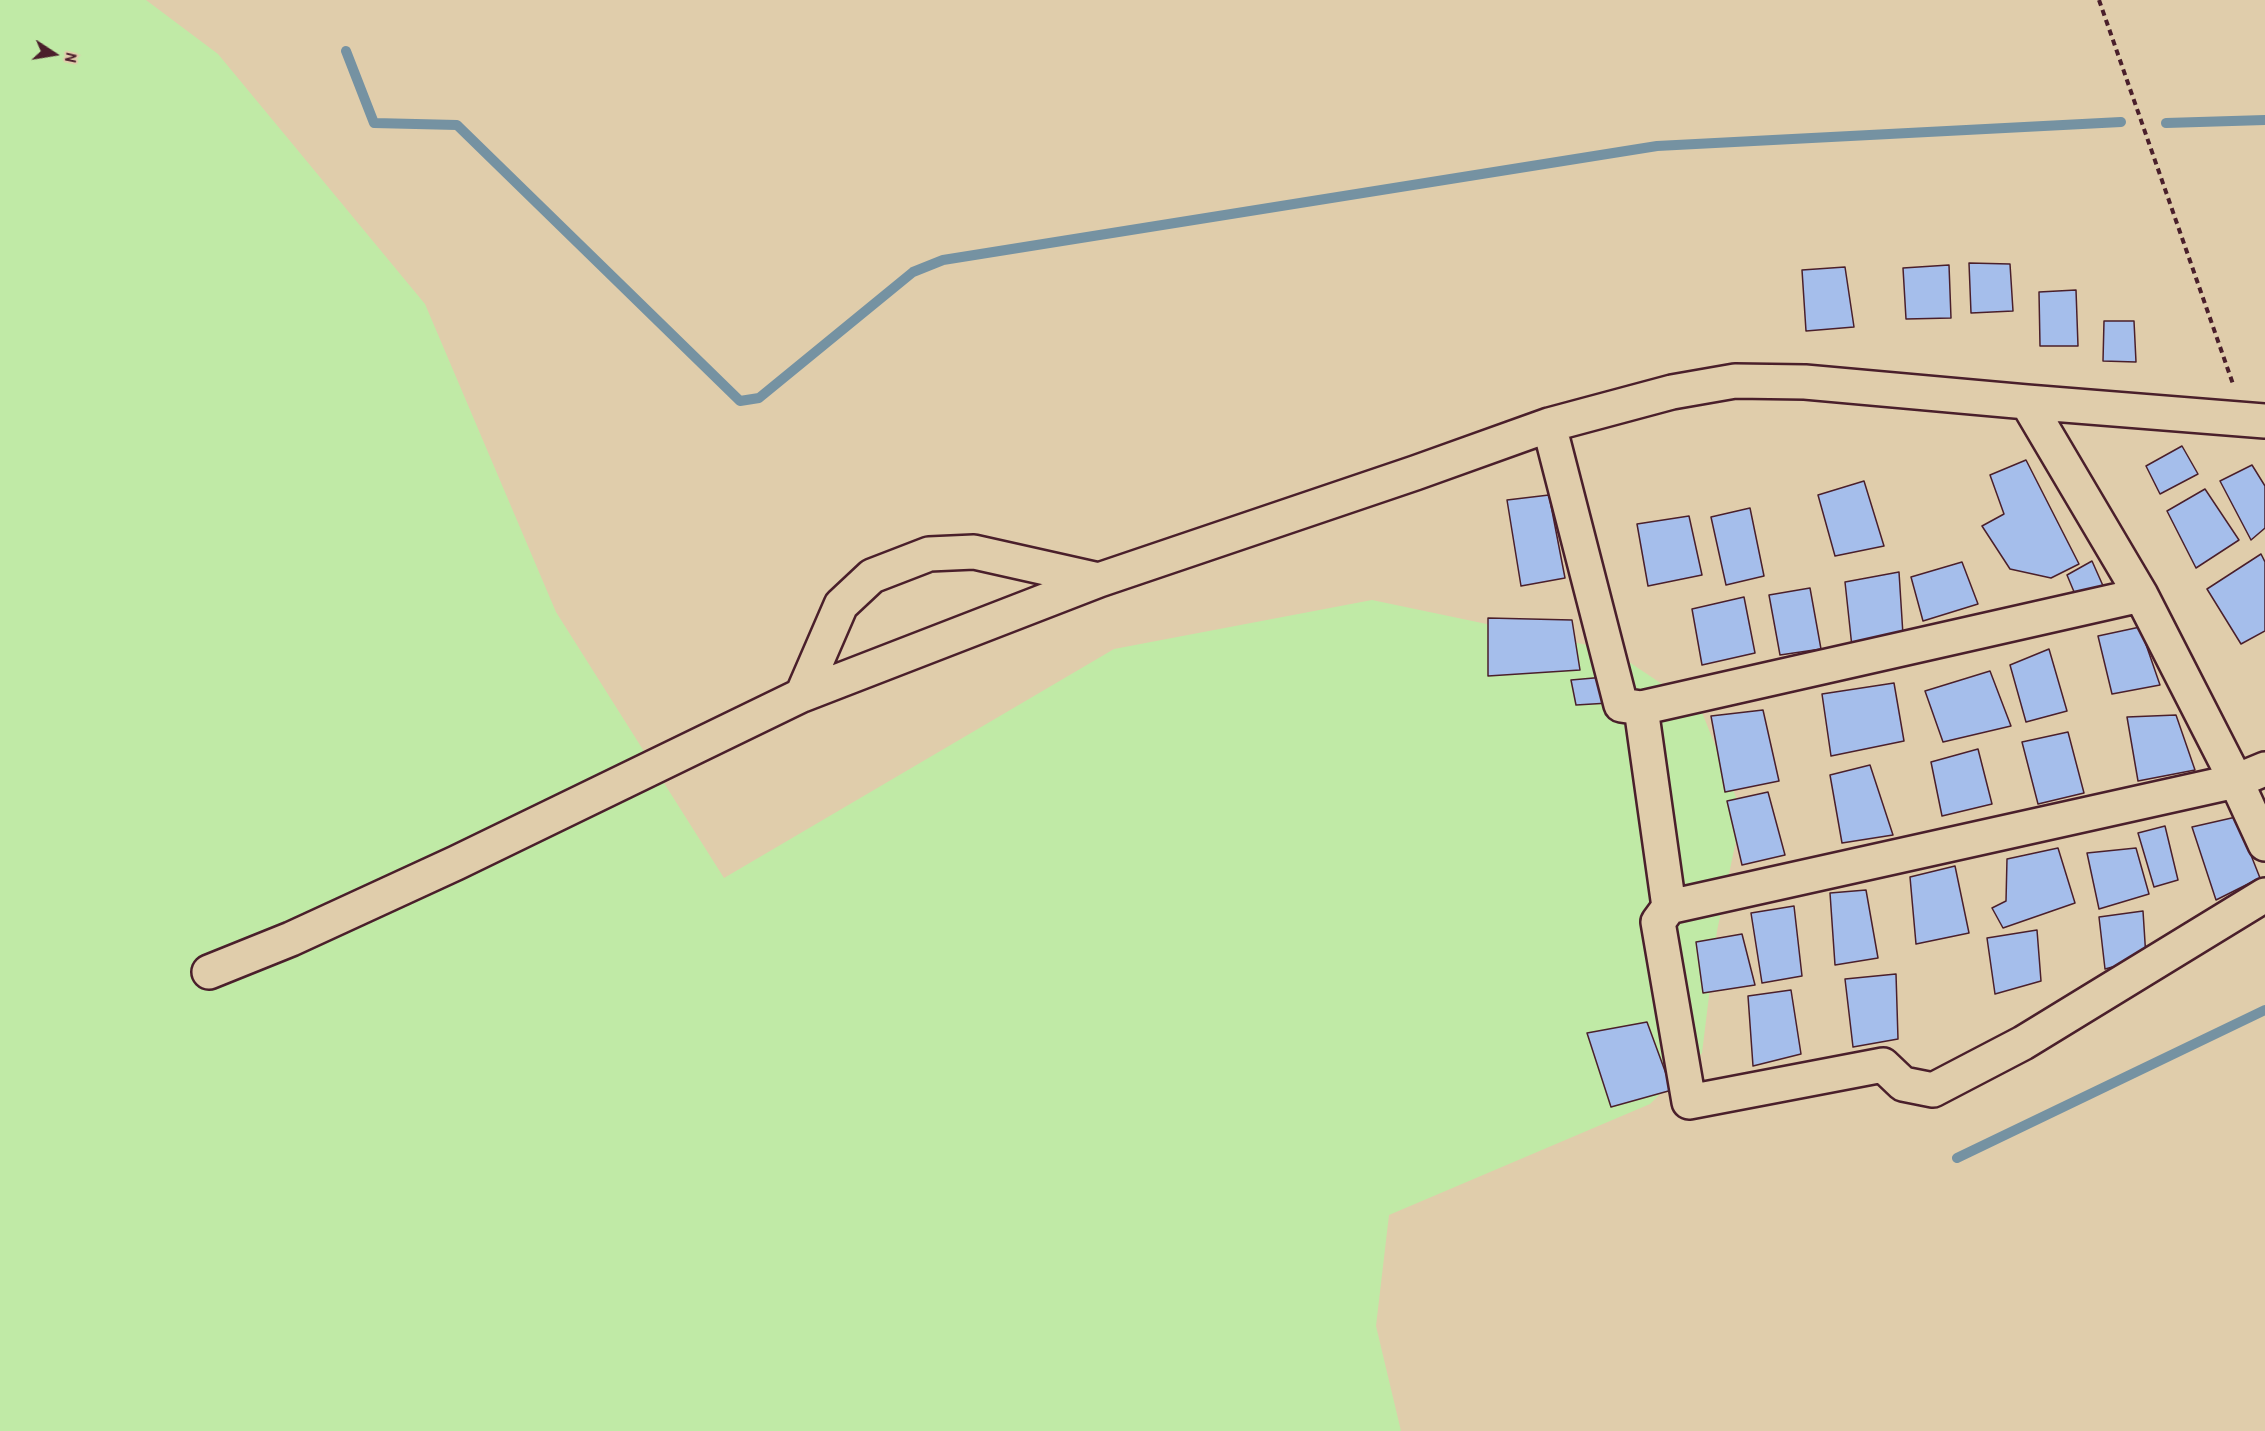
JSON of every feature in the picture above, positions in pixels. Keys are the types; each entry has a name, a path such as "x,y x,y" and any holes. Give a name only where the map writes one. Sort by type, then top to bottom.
{"street":[{"path":"209,972 291,939 456,863 802,696 1099,580 1549,425 1672,392 1735,381 1805,381 2255,420"},
{"path":"2027,402 2251,775 2265,844"},
{"path":"1549,425 1621,705 1641,708 2141,595"},
{"path":"802,696 842,605 872,576 929,554 974,552 1099,580"},
{"path":"1641,708 1670,907"},
{"path":"2251,775 1670,907 1658,922 1689,1102 1883,1065 1903,1084 1933,1090 2023,1043 2265,895"}],"path":[{"path":"2099,0 2255,420"}],"green space":[{"path":"0,0 146,0 218,54 425,304 556,612 724,878 1114,649 1372,600 1611,650 1701,710 1742,812 1717,931 1702,1053 1650,1104 1389,1215 1376,1326 1401,1431 0,1431"}],"building":[{"path":"1969,263 2010,264 2013,311 1971,313"},
{"path":"1949,265 1951,318 1906,319 1903,268"},
{"path":"1845,267 1854,327 1806,331 1802,270"},
{"path":"2076,290 2078,346 2040,346 2039,292"},
{"path":"2104,321 2134,321 2136,362 2103,361"},
{"path":"2182,446 2198,474 2160,494 2146,466"},
{"path":"2026,460 2079,564 2051,578 2010,569 1982,526 2004,514 1990,475"},
{"path":"2252,465 2265,486 2265,528 2251,540 2220,481"},
{"path":"1864,481 1884,546 1835,556 1818,495"},
{"path":"2205,489 2239,540 2196,568 2167,511"},
{"path":"1549,495 1565,578 1521,586 1507,500"},
{"path":"1750,508 1764,576 1726,585 1711,517"},
{"path":"1689,516 1702,575 1648,586 1637,524"},
{"path":"2261,554 2265,562 2265,631 2241,644 2207,589"},
{"path":"2092,561 2104,588 2077,599 2067,575"},
{"path":"1962,562 1978,604 1923,621 1911,577"},
{"path":"1899,572 1903,635 1852,647 1845,582"},
{"path":"1810,588 1821,649 1780,655 1769,595"},
{"path":"1744,597 1755,653 1702,665 1692,609"},
{"path":"1488,618 1572,620 1580,670 1488,676"},
{"path":"2140,627 2160,685 2112,694 2098,636"},
{"path":"2049,649 2067,711 2026,722 2010,665"},
{"path":"1990,671 2011,726 1943,742 1925,691"},
{"path":"1605,677 1609,703 1576,705 1571,680"},
{"path":"1894,683 1904,741 1831,756 1822,694"},
{"path":"1763,710 1779,781 1725,792 1711,716"},
{"path":"2176,715 2195,770 2138,781 2127,717"},
{"path":"2068,732 2084,793 2038,804 2022,742"},
{"path":"1978,749 1992,804 1942,816 1931,762"},
{"path":"1870,765 1893,835 1842,843 1830,775"},
{"path":"1768,792 1785,855 1742,865 1727,801"},
{"path":"2236,817 2260,878 2216,900 2192,827"},
{"path":"2165,826 2178,880 2154,887 2138,833"},
{"path":"2058,848 2075,903 2003,928 1992,908 2006,901 2007,859"},
{"path":"2136,848 2149,894 2099,909 2087,853"},
{"path":"1955,866 1969,933 1916,944 1910,877"},
{"path":"1866,890 1878,958 1835,965 1830,893"},
{"path":"1794,906 1802,976 1762,983 1751,913"},
{"path":"2143,911 2146,958 2105,969 2099,917"},
{"path":"2037,930 2041,981 1995,994 1987,938"},
{"path":"1742,934 1755,985 1703,993 1696,942"},
{"path":"1896,974 1898,1039 1853,1047 1845,979"},
{"path":"1791,990 1801,1054 1753,1066 1748,996"},
{"path":"1647,1022 1672,1090 1611,1107 1587,1033"}],"waterway":[{"path":"346,51 374,123 457,125 740,401 759,398 913,272 943,260 1657,146 2121,122"},
{"path":"2166,123 2265,120"},
{"path":"1957,1158 2265,1010"}]}
